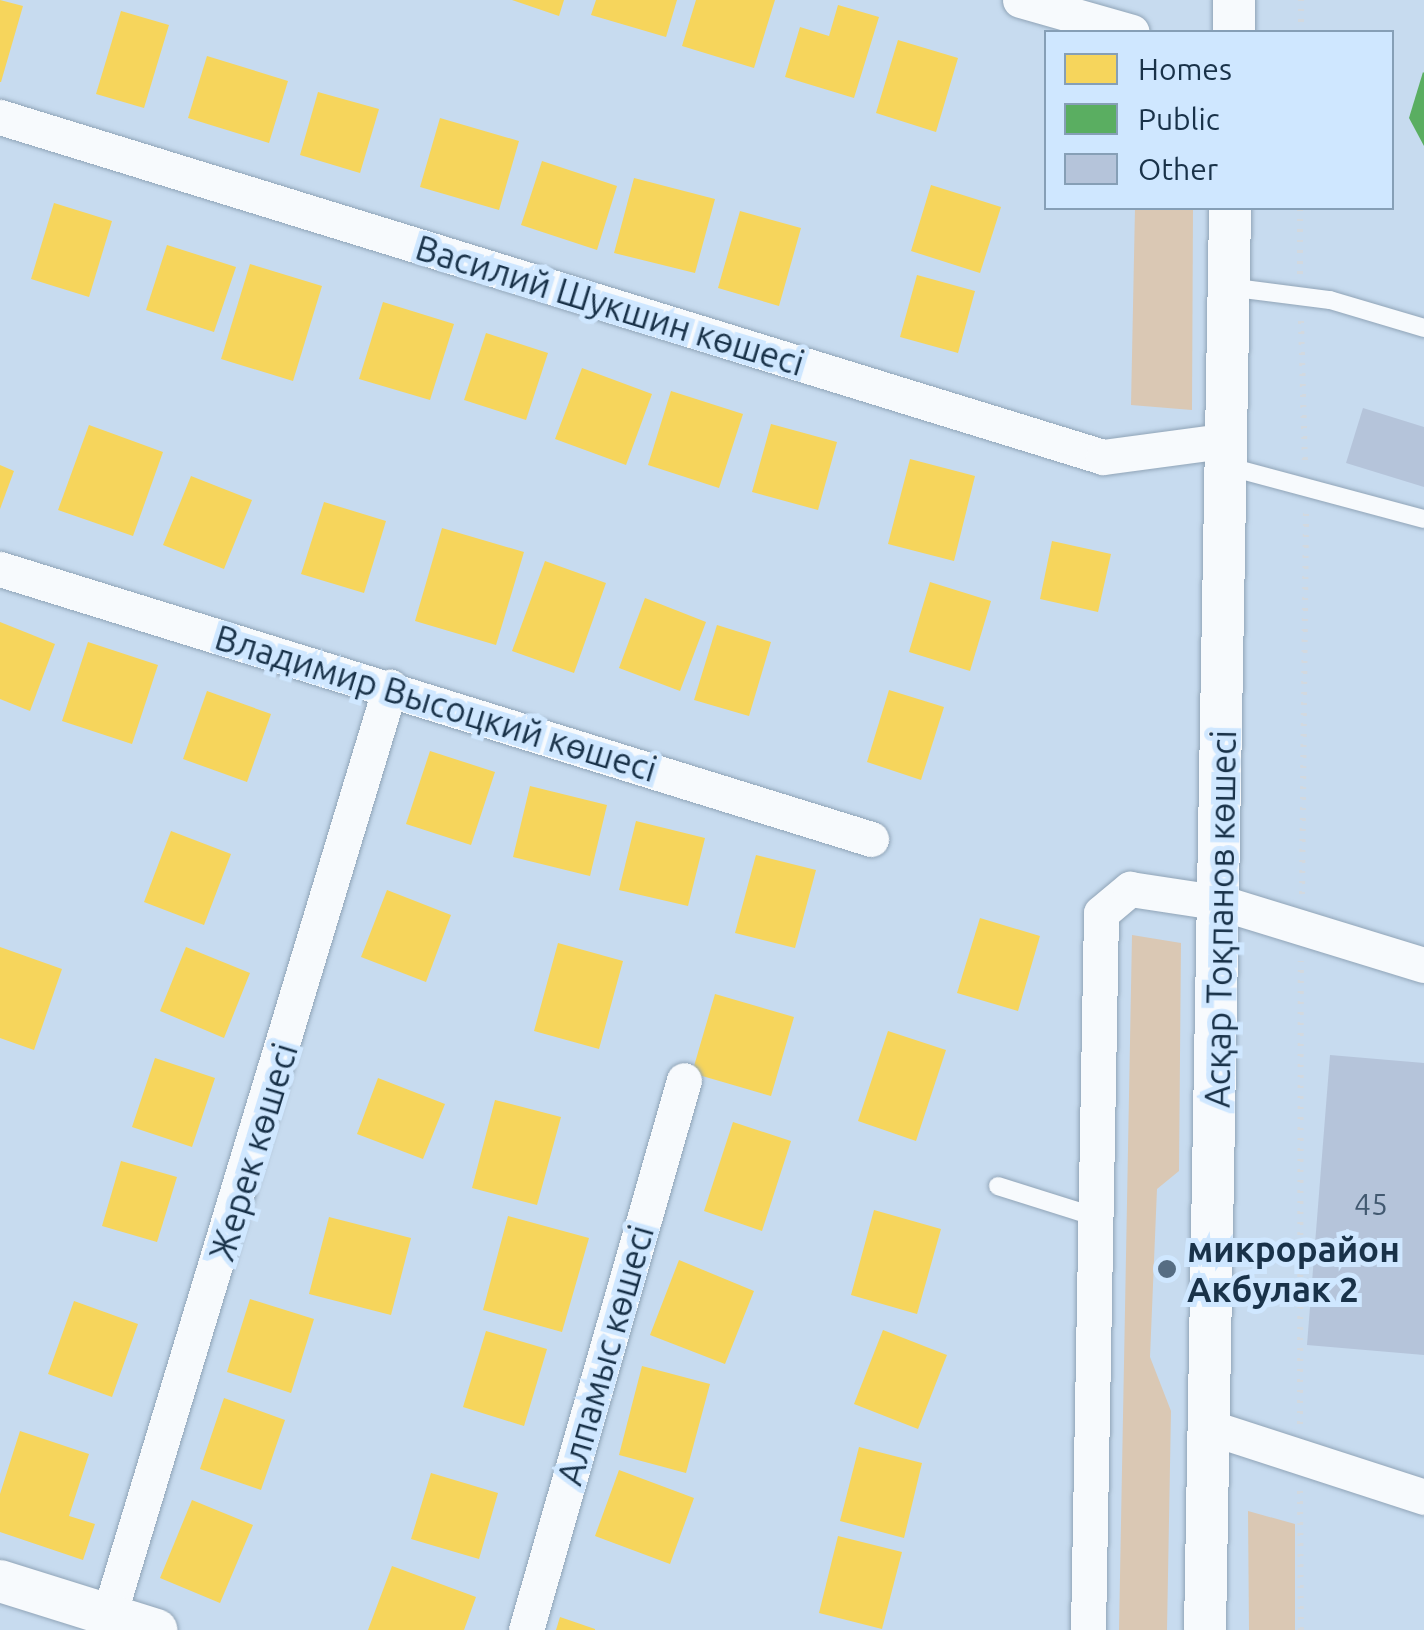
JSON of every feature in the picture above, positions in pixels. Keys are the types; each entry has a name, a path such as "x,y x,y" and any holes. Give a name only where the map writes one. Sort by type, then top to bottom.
{"street":[{"path":"1020,0 1110,19"},
{"path":"1234,0 1234,30"},
{"name":"Василий Шукшин көшесі","path":"0,117 1104,457 1224,453"},
{"name":"Асқар Тоқпанов көшесі","path":"1205,1630 1222,903 1224,453 1230,210"},
{"name":"Владимир Высоцкий көшесі","path":"0,569 871,839"},
{"name":"Жерек көшесі","path":"109,1615 390,687"},
{"path":"1088,1630 1090,1215 1100,913 1130,889 1222,903 1424,965"},
{"name":"Алпамыс көшесі","path":"526,1630 684,1080"},
{"path":"1209,1427 1424,1497"},
{"path":"0,1581 156,1630"}],"lane":[{"path":"1228,287 1300,296 1424,328"},
{"path":"1224,453 1306,485 1424,519"},
{"path":"998,1186 1090,1215"}],"path":[{"path":"1301,30 1302,0"},
{"path":"1300,210 1306,485 1300,1630"}],"shaded area":[{"path":"1135,210 1193,210 1192,410 1131,405"},
{"path":"1132,935 1181,943 1179,1171 1157,1189 1150,1357 1171,1411 1167,1630 1119,1630"},
{"path":"1248,1511 1295,1524 1295,1630 1249,1630"}],"building: Homes":[{"path":"0,0 23,6 1,82 0,82"},
{"path":"512,0 564,0 559,16"},
{"path":"596,0 677,0 666,37 591,15"},
{"path":"696,0 775,0 754,68 682,46"},
{"path":"838,5 879,17 854,98 785,77 800,27 829,36"},
{"path":"121,11 169,25 144,108 96,94"},
{"path":"898,40 958,58 936,132 876,113"},
{"path":"207,56 288,81 269,143 188,118"},
{"path":"318,92 379,109 360,173 300,155"},
{"path":"440,118 519,141 499,210 420,187"},
{"path":"542,161 617,186 597,250 521,225"},
{"path":"634,178 715,199 695,273 614,253"},
{"path":"931,185 1001,207 980,273 911,251"},
{"path":"54,203 112,221 89,297 31,279"},
{"path":"740,211 801,228 779,306 718,288"},
{"path":"167,245 236,267 214,332 146,310"},
{"path":"250,264 322,286 293,381 221,359"},
{"path":"917,275 975,291 958,353 900,337"},
{"path":"383,302 454,324 430,400 359,379"},
{"path":"486,333 548,353 526,420 464,400"},
{"path":"582,368 652,394 626,465 555,439"},
{"path":"671,391 743,414 719,488 648,465"},
{"path":"771,424 837,442 818,510 752,492"},
{"path":"89,425 163,452 133,536 58,510"},
{"path":"910,459 975,476 954,561 888,544"},
{"path":"0,465 14,471 0,509"},
{"path":"191,476 252,500 224,569 163,545"},
{"path":"324,502 386,521 364,593 301,574"},
{"path":"442,528 524,552 496,645 415,621"},
{"path":"1052,541 1111,554 1098,612 1040,599"},
{"path":"545,561 606,583 574,673 512,651"},
{"path":"930,582 991,601 970,671 909,652"},
{"path":"645,598 706,622 680,691 619,668"},
{"path":"0,622 55,644 30,711 0,699"},
{"path":"717,625 771,642 749,716 694,700"},
{"path":"88,642 158,665 132,744 62,721"},
{"path":"889,690 944,707 921,780 867,762"},
{"path":"207,691 271,714 247,782 183,759"},
{"path":"430,751 495,772 471,845 406,824"},
{"path":"530,786 607,805 590,876 513,857"},
{"path":"636,821 705,838 688,906 619,890"},
{"path":"171,831 231,854 204,925 144,902"},
{"path":"756,855 816,870 795,948 735,933"},
{"path":"387,890 451,915 426,982 361,957"},
{"path":"980,918 1040,936 1018,1011 957,993"},
{"path":"558,943 623,961 599,1049 534,1031"},
{"path":"0,947 62,969 34,1050 0,1038"},
{"path":"186,947 250,973 224,1038 160,1011"},
{"path":"715,994 794,1017 771,1096 692,1073"},
{"path":"888,1031 946,1050 916,1141 858,1121"},
{"path":"155,1058 215,1078 192,1147 132,1127"},
{"path":"378,1078 445,1104 423,1159 357,1134"},
{"path":"495,1100 561,1117 537,1205 472,1188"},
{"path":"733,1122 791,1141 762,1231 704,1211"},
{"path":"121,1161 177,1177 157,1242 102,1226"},
{"path":"874,1210 941,1229 917,1314 851,1295"},
{"path":"508,1216 589,1238 562,1332 483,1310"},
{"path":"329,1217 411,1238 391,1315 309,1294"},
{"path":"679,1260 754,1291 725,1364 650,1335"},
{"path":"250,1299 314,1319 291,1393 227,1372"},
{"path":"74,1301 138,1324 112,1397 48,1374"},
{"path":"883,1330 947,1355 918,1429 854,1404"},
{"path":"486,1331 547,1349 524,1426 463,1407"},
{"path":"642,1366 710,1384 686,1473 619,1455"},
{"path":"224,1398 285,1420 261,1490 200,1469"},
{"path":"20,1431 89,1454 69,1516 95,1524 83,1560 0,1532 0,1494"},
{"path":"859,1447 922,1463 904,1538 840,1521"},
{"path":"619,1470 694,1498 670,1564 595,1536"},
{"path":"431,1473 498,1493 479,1559 411,1539"},
{"path":"192,1500 253,1525 220,1603 160,1578"},
{"path":"838,1536 902,1552 882,1629 819,1613"},
{"path":"392,1566 476,1597 464,1630 368,1630"},
{"path":"560,1617 595,1629 595,1630 556,1630"}],"building: Public":[{"path":"1424,73 1424,146 1409,118"}],"building: Other":[{"path":"1363,408 1424,427 1424,487 1346,463"},
{"path":"1330,1055 1424,1063 1424,1355 1307,1345"}],"place":[{"name":"микрорайон Акбулак 2","path":"1167,1269"}]}
